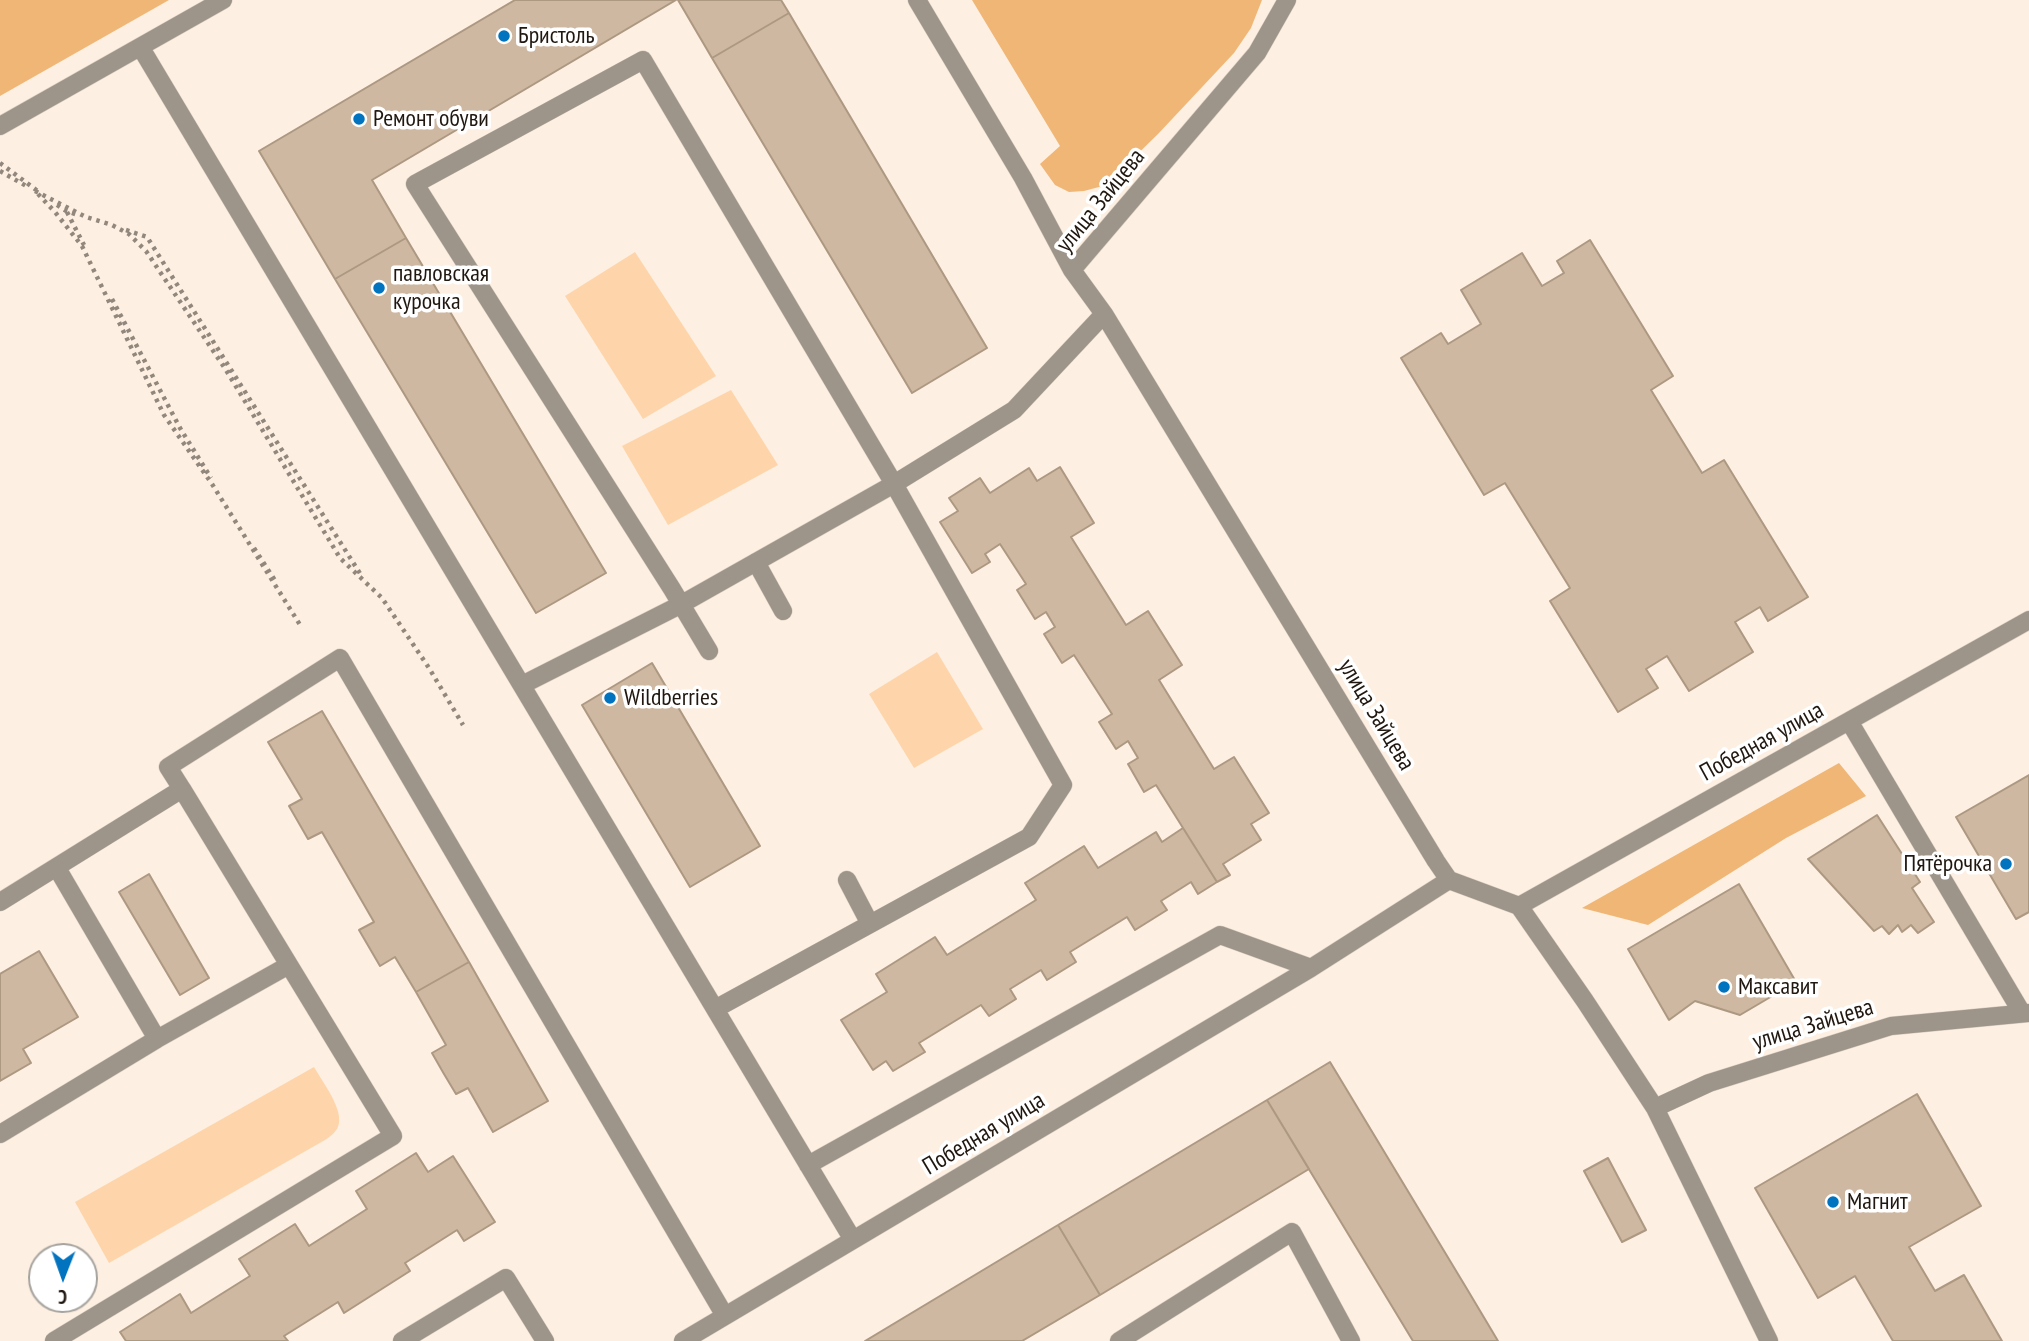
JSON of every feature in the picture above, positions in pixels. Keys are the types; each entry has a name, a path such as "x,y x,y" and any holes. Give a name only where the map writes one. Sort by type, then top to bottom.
{"street":[{"path":"0,126 223,0"},
{"path":"917,0 1023,178 1072,270"},
{"name":"улица Зайцева","path":"1287,0 1257,53 1072,270 1104,314 1450,880"},
{"path":"141,48 853,1240"},
{"path":"709,651 415,184 643,60 894,484 1063,785 1029,837 715,1009"},
{"path":"522,685 680,605 894,484 1014,410 1104,314"},
{"path":"756,562 783,611"},
{"name":"Победная улица","path":"1519,906 2029,620"},
{"path":"54,1341 393,1136 168,767 340,658 724,1316"},
{"path":"1849,721 2026,1013"},
{"path":"0,902 183,789"},
{"path":"57,868 157,1040"},
{"path":"847,880 870,924"},
{"path":"1450,880 1519,906 1585,1001 1655,1108 1769,1341"},
{"name":"Победная улица","path":"682,1341 1311,968 1450,880"},
{"path":"808,1165 1220,935 1311,968"},
{"path":"0,1134 289,965"},
{"name":"улица Зайцева","path":"1655,1108 1709,1083 1891,1026 2026,1013"},
{"path":"1119,1341 1292,1232 1351,1341"},
{"path":"402,1341 506,1278 545,1341"}],"path":[{"path":"0,163 66,211 146,237 369,588"},
{"path":"0,172 86,217 112,225 129,234 146,251 226,370 340,558 382,598 463,725"},
{"path":"35,191 82,246 164,415 212,484 302,628"},
{"path":"66,211 180,428 299,619"}],"shaded area":[{"path":"0,0 169,0 0,96"},
{"path":"972,0 1262,0 1251,28 1234,53 1158,134 1113,178 1099,187 1069,192 1055,185 1040,164 1060,146"},
{"path":"635,252 716,376 643,419 565,296"},
{"path":"731,390 778,465 668,525 622,446"},
{"path":"937,652 983,729 914,768 869,694"},
{"path":"1839,763 1866,796 1786,838 1648,925 1582,908"},
{"path":"314,1067 337,1109 339,1123 334,1133 325,1140 109,1263 75,1202"}],"building":[{"path":"515,0 676,0 372,180 406,238 335,279 259,151"},
{"path":"678,0 781,0 789,13 712,58"},
{"path":"789,13 987,348 912,393 712,58"},
{"path":"406,238 606,573 536,613 335,279"},
{"path":"1590,240 1673,376 1651,390 1702,473 1724,460 1808,597 1768,621 1760,607 1735,622 1753,652 1689,691 1667,656 1646,669 1658,688 1618,712 1550,601 1570,588 1505,483 1484,495 1401,358 1441,333 1448,344 1481,324 1461,290 1522,253 1542,286 1564,273 1557,261"},
{"path":"1060,467 1094,523 1071,537 1126,625 1148,611 1182,665 1159,680 1214,769 1234,757 1269,813 1251,824 1261,840 1223,864 1230,875 1217,882 1156,785 1144,792 1128,764 1138,758 1128,741 1116,749 1099,722 1112,714 1074,655 1062,663 1044,634 1055,627 1046,612 1035,619 1017,590 1026,584 1000,544 985,554 990,562 972,573 940,522 958,511 949,498 980,478 990,493 1029,468 1037,481"},
{"path":"652,663 760,846 690,887 582,705"},
{"path":"322,711 469,962 416,992 395,957 380,966 359,930 374,922 322,832 308,839 289,806 302,799 268,742"},
{"name":"Пятёрочка","path":"2029,775 2029,912 2016,919 1956,817"},
{"path":"1877,815 1920,882 1912,888 1934,922 1918,933 1911,925 1902,932 1898,925 1889,934 1882,926 1874,931 1808,859"},
{"path":"1183,828 1217,882 1198,894 1191,882 1161,901 1167,910 1135,930 1127,917 1070,952 1076,962 1047,980 1041,970 1010,989 1016,999 989,1016 981,1005 919,1043 925,1052 893,1071 886,1061 873,1070 841,1020 887,992 876,974 935,937 947,955 1036,900 1025,883 1084,846 1098,868 1156,832 1162,842"},
{"path":"149,874 209,978 180,995 119,892"},
{"path":"1739,884 1796,982 1740,1015 1695,1001 1669,1020 1628,949"},
{"path":"39,951 78,1017 23,1049 31,1063 0,1081 0,974"},
{"path":"469,962 548,1101 493,1132 468,1088 456,1094 432,1053 446,1045 416,992"},
{"path":"1330,1062 1498,1341 1413,1341 1267,1100"},
{"path":"1917,1094 1981,1206 1909,1247 1935,1291 1964,1275 2002,1341 1893,1341 1855,1276 1818,1298 1755,1188"},
{"path":"1267,1100 1309,1169 1100,1295 1058,1225"},
{"path":"416,1153 428,1172 453,1156 495,1222 464,1241 457,1230 405,1263 410,1271 344,1313 338,1302 284,1336 288,1341 126,1341 120,1332 180,1294 191,1313 250,1276 239,1259 295,1224 309,1246 367,1209 356,1191"},
{"path":"1608,1158 1646,1230 1622,1242 1584,1171"},
{"path":"1058,1225 1100,1295 1022,1341 865,1341"}],"place":[{"name":"Бристоль","path":"504,36"},
{"name":"Ремонт обуви","path":"359,119"},
{"name":"павловская курочка","path":"379,288"},
{"name":"Wildberries","path":"610,698"},
{"name":"Пятёрочка","path":"2006,864"},
{"name":"Максавит","path":"1724,987"},
{"name":"Магнит","path":"1833,1202"}]}
